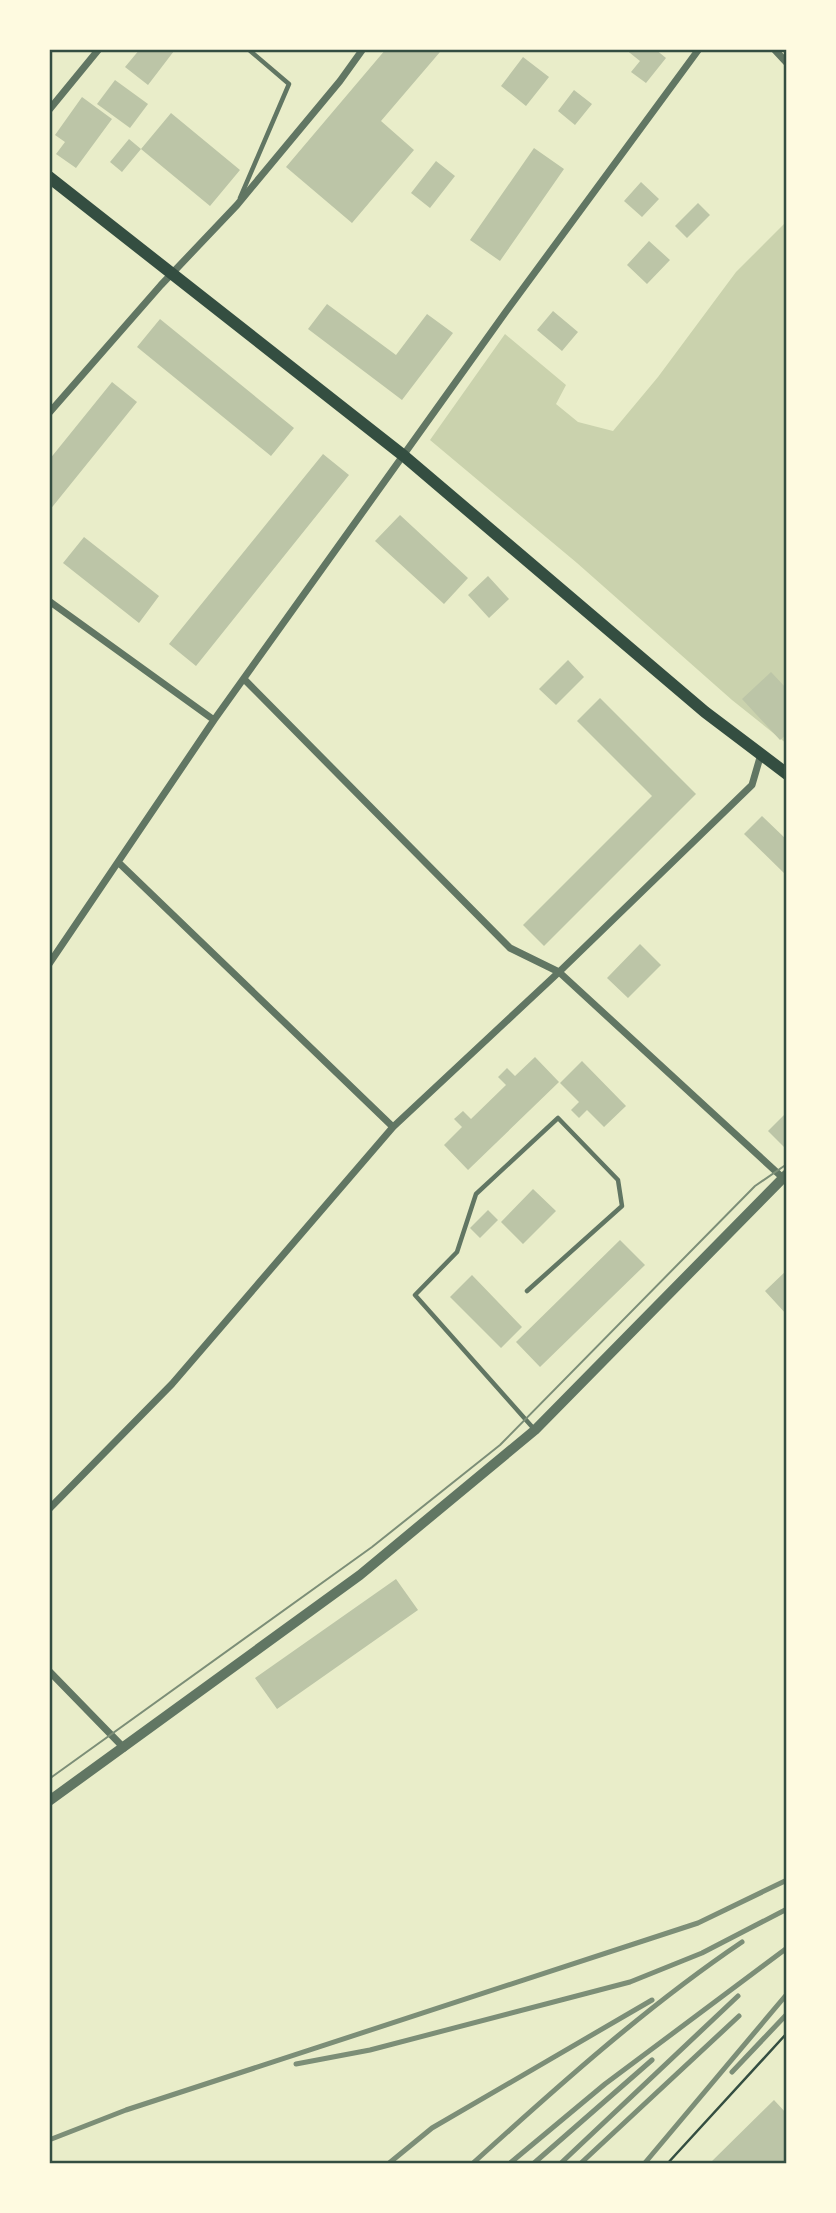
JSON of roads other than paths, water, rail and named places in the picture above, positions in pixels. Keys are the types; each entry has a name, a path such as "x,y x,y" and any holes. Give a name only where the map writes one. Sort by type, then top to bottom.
{"main road":[{"path":"49,177 404,456 705,712 787,774"}],"street":[{"path":"49,110 99,49"},
{"path":"49,413 172,273 237,205 340,81 363,49"},
{"path":"49,964 214,720 505,313 699,49"},
{"path":"774,49 787,63"},
{"path":"49,601 214,720"},
{"path":"49,1801 360,1575 535,1430 785,1176 559,972 510,948 244,679"},
{"path":"49,1509 172,1384 393,1127 559,972 752,785 761,754"},
{"path":"118,862 393,1127"},
{"path":"49,1671 124,1748"}],"lane":[{"path":"237,205 289,84 248,49"},
{"path":"527,1291 622,1206 618,1181 558,1118 476,1194 457,1252 415,1295 535,1430"}],"tram line":[{"path":"49,1779 372,1547 500,1445 755,1186 787,1164"}],"railway":[{"path":"49,2140 126,2110 698,1923 787,1880"},
{"path":"296,2064 370,2050 630,1982 702,1953 787,1909"},
{"path":"472,2164 637,2020 742,1942"},
{"path":"509,2164 605,2084 787,1948"},
{"path":"644,2164 787,1994"},
{"path":"560,2164 738,1996"},
{"path":"388,2164 432,2128 652,2000"},
{"path":"732,2072 787,2014"},
{"path":"580,2164 739,2016"},
{"path":"533,2164 652,2060"}]}
